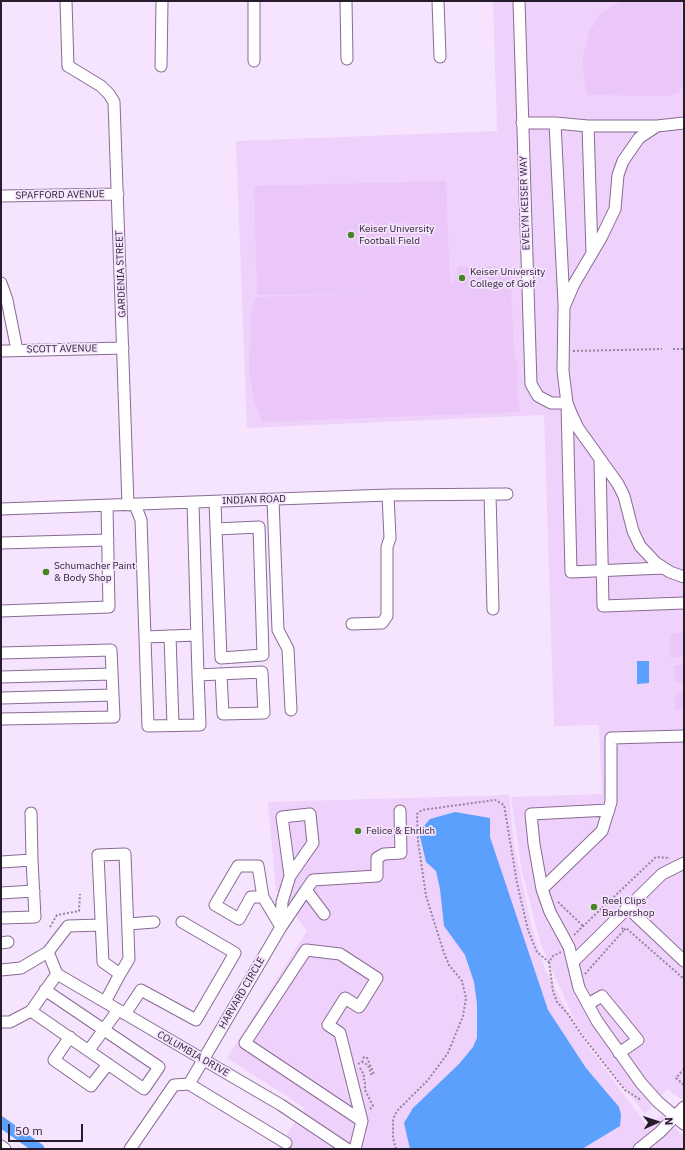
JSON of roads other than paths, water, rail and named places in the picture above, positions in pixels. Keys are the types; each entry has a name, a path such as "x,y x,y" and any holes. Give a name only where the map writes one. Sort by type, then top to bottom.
{"street":[{"name":"GARDENIA STREET","path":"66,1 68,66 101,86 114,102 123,348 131,505 140,520 148,726 173,725"},
{"path":"162,1 162,66"},
{"path":"254,1 254,61"},
{"path":"346,1 347,59"},
{"path":"438,1 440,57"},
{"name":"EVELYN KEISER WAY","path":"518,1 530,384 538,396 545,400 551,403 567,403"},
{"path":"522,123 555,123 588,126 657,126 684,123"},
{"path":"555,123 564,308 569,353 564,380 567,403 571,572 663,568"},
{"path":"588,126 592,253"},
{"path":"564,308 574,284 615,209 618,175 623,161 640,138 657,126"},
{"name":"SPAFFORD AVENUE","path":"1,196 118,194"},
{"path":"1,283 7,300 17,350"},
{"name":"SCOTT AVENUE","path":"1,351 123,348"},
{"path":"567,403 578,428 618,484 624,496 633,531 640,546 650,558 663,568 684,577"},
{"path":"600,460 603,606 684,603"},
{"path":"490,494 493,609"},
{"name":"INDIAN ROAD","path":"1,509 388,495 507,494"},
{"path":"352,624 382,623 387,616 386,547 390,538 388,495"},
{"path":"273,500 278,630 288,649 291,710"},
{"path":"215,502 216,529 221,658 263,655 258,527 216,529"},
{"path":"170,636 173,725 200,725 193,503"},
{"path":"1,611 109,607 107,506"},
{"path":"1,543 108,540"},
{"path":"145,637 197,635"},
{"path":"1,654 111,650 114,717 1,719"},
{"path":"198,675 262,672 264,713 223,714 221,674"},
{"path":"1,677 112,674"},
{"path":"1,698 113,695"},
{"path":"544,893 602,831 611,802 611,738 684,736"},
{"path":"608,810 531,814 534,844 544,893 550,912 570,947 576,978 588,1004 619,1053 641,1083 658,1102 681,1120"},
{"path":"324,914 306,890 313,880 377,876 377,858 384,854 401,853 400,811"},
{"path":"1,918 35,918 31,813"},
{"path":"281,927 282,902 290,876 313,843 310,814 282,817 290,876"},
{"path":"104,1002 129,959 128,924 125,854 98,855 103,962 120,974"},
{"path":"1,862 32,860"},
{"path":"573,962 662,874 684,863"},
{"path":"263,897 251,897 238,919 215,905 238,866 258,866 263,897 281,927"},
{"name":"HARVARD CIRCLE","path":"189,1084 281,927 306,890"},
{"path":"1,893 34,891"},
{"path":"627,907 684,961"},
{"path":"128,924 154,922"},
{"path":"89,1050 104,1030 141,990 196,1020 235,953 182,922"},
{"path":"1,970 22,968 48,952 68,926 101,925"},
{"path":"355,1149 364,1117 340,1033 328,1025 345,998 359,1007 377,978 340,954 306,950 245,1043 364,1117"},
{"path":"1,1022 10,1022 31,1010 57,974 48,952"},
{"name":"COLUMBIA DRIVE","path":"57,974 311,1124 347,1149"},
{"path":"31,1010 144,1088 159,1067 45,990"},
{"path":"588,1004 602,996 638,1040 619,1053"},
{"path":"70,1037 54,1060 91,1086 108,1064"},
{"path":"130,1149 174,1085 189,1084 286,1143"},
{"path":"639,1149 681,1120 684,1107"},
{"path":"1,1146 5,1149"}],"water":[{"path":"637,661 649,661 649,683 637,684"},
{"path":"455,812 490,818 490,837 548,1010 586,1068 619,1107 621,1115 620,1126 582,1149 410,1149 404,1123 413,1108 459,1064 473,1047 477,1038 477,1004 474,982 465,955 444,926 440,889 436,871 426,862 419,832 430,819"}],"waterway":[{"path":"1,1122 39,1149"}],"place":[{"name":"Keiser University Football Field","path":"351,235"},
{"name":"Keiser University College of Golf","path":"462,278"},
{"name":"Schumacher Paint & Body Shop","path":"46,572"},
{"name":"Felice & Ehrlich","path":"358,831"},
{"name":"Reel Clips Barbershop","path":"594,907"}]}
